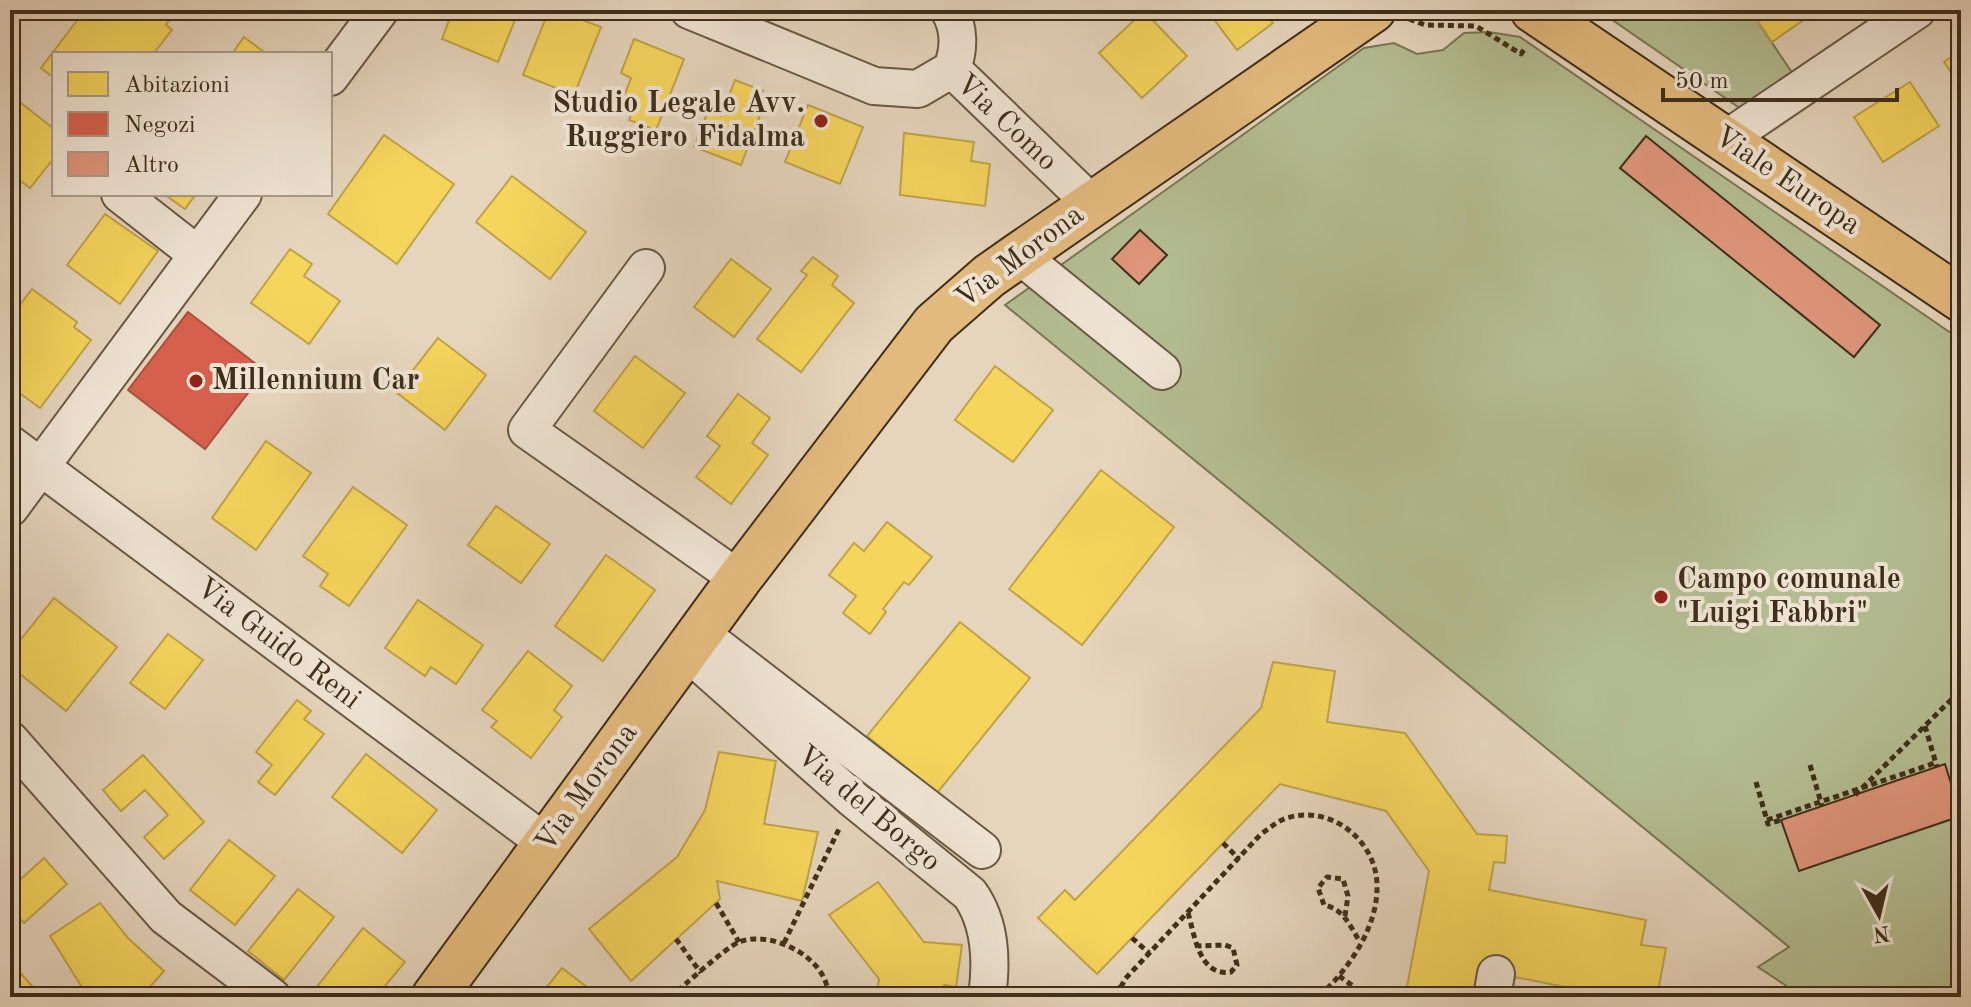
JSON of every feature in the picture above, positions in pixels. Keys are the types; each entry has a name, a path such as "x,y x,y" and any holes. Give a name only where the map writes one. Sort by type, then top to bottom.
{"main road":[{"name":"Viale Europa","path":"1533,10 1961,299"},
{"name":"Via Morona","path":"434,997 739,579 934,324 989,276 1091,203 1391,14"}],"street":[{"path":"332,74 380,10"},
{"name":"Via Como","path":"689,10 874,86 918,89 952,69 1091,203"},
{"path":"949,10 954,18 959,52 952,69"},
{"path":"1726,139 1917,10"},
{"path":"123,196 198,255"},
{"path":"10,508 242,196"},
{"path":"1019,255 1162,371"},
{"path":"646,268 527,430 739,579"},
{"name":"Via Guido Reni","path":"10,444 547,844"},
{"path":"693,642 982,850"},
{"name":"Via del Borgo","path":"693,642 853,799 970,894 982,912 988,986"},
{"path":"10,740 166,917 272,997"}],"path":[{"path":"1391,14 1425,25 1476,26 1521,54"},
{"path":"1855,795 1961,690"},
{"path":"1767,820 1936,765 1925,726"},
{"path":"1810,765 1821,804"},
{"path":"1756,782 1768,824 1781,820"},
{"path":"784,943 853,799"},
{"path":"1123,997 1121,987 1125,979 1261,834 1275,823 1305,815 1329,819 1347,827 1368,853 1378,882 1374,913 1360,943 1339,976 1318,997"},
{"path":"1223,843 1239,859"},
{"path":"1345,916 1348,896 1343,879 1327,877 1318,888 1319,896 1324,905 1334,907 1345,916 1360,943"},
{"path":"716,903 739,942"},
{"path":"1188,912 1198,946 1201,955 1211,969 1221,974 1231,972 1237,965 1233,948 1225,945 1198,946"},
{"path":"1132,938 1149,953"},
{"path":"676,939 701,973"},
{"path":"670,997 739,942 755,940 784,943 810,959 823,974 828,995 803,991 792,997"},
{"path":"988,986 1003,976 1011,986 1026,993 1099,997 1121,987"},
{"path":"1339,976 1368,997"}],"green space":[{"path":"1598,10 1750,10 1795,77 1744,111"},
{"name":"Campo comunale \"Luigi Fabbri\"","path":"1489,32 1520,37 1961,340 1961,997 1803,997 1758,967 1789,947 1005,305 1364,48 1394,43 1417,54 1443,50 1464,33"}],"building: Abitazioni":[{"path":"85,10 177,10 166,25 172,30 155,52 53,52"},
{"path":"453,10 519,10 498,62 442,39"},
{"path":"549,10 601,27 574,95 523,75"},
{"path":"1207,10 1264,10 1273,23 1237,50"},
{"path":"1750,10 1818,10 1772,42"},
{"path":"1144,11 1187,56 1142,98 1099,53"},
{"path":"244,37 264,52 233,52"},
{"path":"634,39 684,59 656,130 629,120 631,115 619,110 631,78 621,73"},
{"path":"1961,50 1961,87 1944,62"},
{"path":"52,54 52,76 41,68"},
{"path":"735,80 763,91 761,95 767,97 741,165 694,147 708,111 721,116"},
{"path":"1910,82 1939,126 1883,162 1854,117"},
{"path":"16,99 52,127 52,160 30,188 10,173 10,107"},
{"path":"808,105 863,127 840,184 785,162"},
{"path":"904,133 974,142 971,161 990,164 985,206 900,195"},
{"path":"384,135 454,184 397,264 328,214"},
{"path":"512,176 586,232 550,279 476,222"},
{"path":"167,196 195,196 185,209"},
{"path":"105,214 158,251 120,304 67,265"},
{"path":"290,249 312,264 304,276 340,301 309,344 251,303"},
{"path":"813,257 838,276 832,285 854,303 801,372 757,339 807,275 801,271"},
{"path":"731,259 771,289 734,337 694,307"},
{"path":"32,289 77,322 74,327 91,340 40,408 10,386 10,318"},
{"path":"438,338 486,375 445,430 396,392"},
{"path":"635,356 685,393 643,448 594,411"},
{"path":"995,366 1053,410 1013,462 955,420"},
{"path":"738,394 770,418 752,443 768,455 731,504 696,477 720,446 707,436"},
{"path":"266,441 311,473 256,550 212,518"},
{"path":"1101,470 1174,527 1082,645 1009,589"},
{"path":"353,487 407,525 349,606 320,586 328,574 303,556"},
{"path":"496,506 550,544 521,583 468,545"},
{"path":"887,522 932,557 909,585 904,582 883,609 886,612 870,634 843,613 856,596 829,575 854,543 864,551"},
{"path":"606,555 655,590 603,661 555,626"},
{"path":"54,598 117,647 66,711 10,666 10,653"},
{"path":"418,600 483,645 456,684 431,667 425,676 385,648"},
{"path":"960,622 1030,678 937,793 867,736"},
{"path":"168,634 203,660 165,709 130,683"},
{"path":"528,651 572,686 554,710 562,717 531,758 491,727 497,721 482,710"},
{"path":"1273,662 1335,671 1327,722 1405,733 1477,834 1507,836 1505,863 1494,862 1489,890 1646,920 1641,945 1666,948 1658,992 1632,990 1632,997 1615,997 1480,970 1476,997 1405,997 1429,871 1386,811 1280,784 1097,974 1038,918 1065,890 1075,900 1261,708"},
{"path":"297,700 311,711 304,719 324,734 275,795 258,782 272,765 256,752"},
{"path":"719,752 776,761 764,824 818,832 802,901 717,881 720,899 631,981 589,929 677,857 705,810"},
{"path":"366,754 437,810 402,853 332,797"},
{"path":"143,755 204,822 164,859 144,837 168,815 145,790 121,811 103,790"},
{"path":"229,840 275,876 235,925 190,890"},
{"path":"44,858 67,884 24,923 10,908 10,889"},
{"path":"878,882 924,942 962,945 956,987 944,985 942,997 876,997 879,979 829,915"},
{"path":"298,889 334,917 284,980 248,951"},
{"path":"100,903 128,938 164,971 141,997 88,997 50,936"},
{"path":"363,928 405,962 376,997 327,997 316,988"},
{"path":"16,968 40,995 38,997 10,997 10,974"},
{"path":"562,968 600,997 539,997"}],"building: Negozi":[{"name":"Millennium Car","path":"188,312 265,371 205,449 128,390"}],"building: Altro":[{"path":"1646,136 1880,325 1854,357 1620,168"},
{"path":"1140,230 1167,255 1139,284 1112,259"},
{"path":"1945,764 1961,816 1799,871 1781,820"}],"place":[{"name":"Studio Legale Avv. Ruggiero Fidalma","path":"821,121"},
{"name":"Millennium Car","path":"196,381"},
{"name":"Campo comunale \"Luigi Fabbri\"","path":"1661,597"}]}
